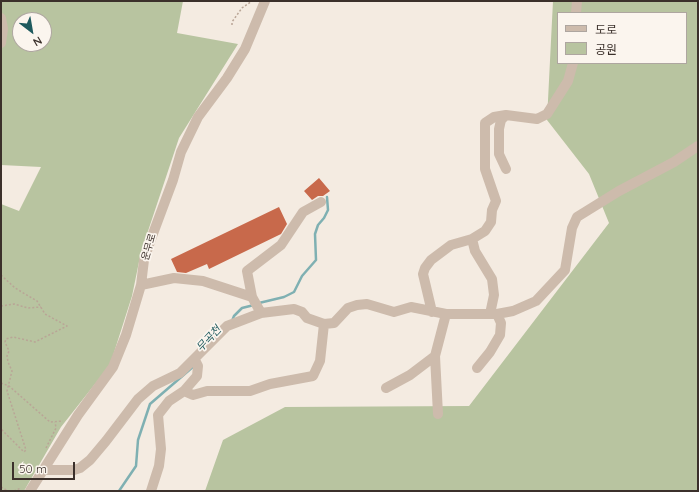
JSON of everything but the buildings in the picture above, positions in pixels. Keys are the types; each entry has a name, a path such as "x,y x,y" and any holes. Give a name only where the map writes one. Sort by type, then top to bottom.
{"street":[{"name":"운무로","path":"30,491 78,415 113,367 126,335 141,285 144,260 150,239 181,152 198,117 227,78 245,49 265,1"},
{"path":"576,12 577,1"},
{"path":"1,18 3,28 1,42"},
{"path":"432,312 423,274 430,260 451,245 472,239 485,231 491,222 492,210 496,201 485,169 485,123 494,117 506,115 537,119 547,114 568,81 573,64"},
{"path":"506,115 501,120 499,129 499,154 506,169"},
{"path":"44,470 74,470 80,468 90,460 138,399 152,386 180,373 196,363 227,326 261,312 294,309 302,312 306,318 324,324 334,323 348,308 357,304 367,304 394,312 411,307 446,314 493,314 513,311 536,302 565,270 572,228 577,217 619,191 674,162 698,146"},
{"path":"261,312 252,297 247,271 281,245 303,212 321,202"},
{"path":"472,239 475,251 492,279 494,295 493,314 501,323 500,335 490,352 477,368"},
{"path":"141,285 174,278 203,282 252,297"},
{"path":"438,414 435,356 446,314"},
{"path":"184,391 193,395 207,392 250,391 270,384 313,376 320,361 324,324"},
{"path":"386,388 410,375 435,356"},
{"path":"151,491 159,466 161,449 158,415 169,401 184,391 197,376 196,363"}],"path":[{"path":"232,25 232,22 242,8 252,1"},
{"path":"1,275 15,288 33,298 45,314 65,324 66,328 52,332 35,342 13,337 6,339 5,342 9,351 7,356 8,362 12,371 7,391 26,450 24,452 1,429"},
{"path":"1,306 14,304 28,308 40,307"},
{"path":"1,383 9,386 50,422 58,423 78,415"},
{"path":"1,487 8,491"}],"green space":[{"path":"1,1 183,1 177,33 238,44 179,138 141,252 132,296 110,365 61,427 24,491 1,491 1,204 19,211 41,167 1,165"},
{"path":"553,1 698,1 698,491 205,491 223,440 285,407 469,406 609,223 589,174 547,120"}],"waterway":[{"name":"무곡천","path":"259,303 284,297 294,292 302,276 316,260 315,234 318,225 328,210 327,197"},
{"name":"무곡천","path":"232,321 234,316 242,308 254,305"},
{"name":"무곡천","path":"119,491 136,466 138,440 150,404 194,366"}]}
